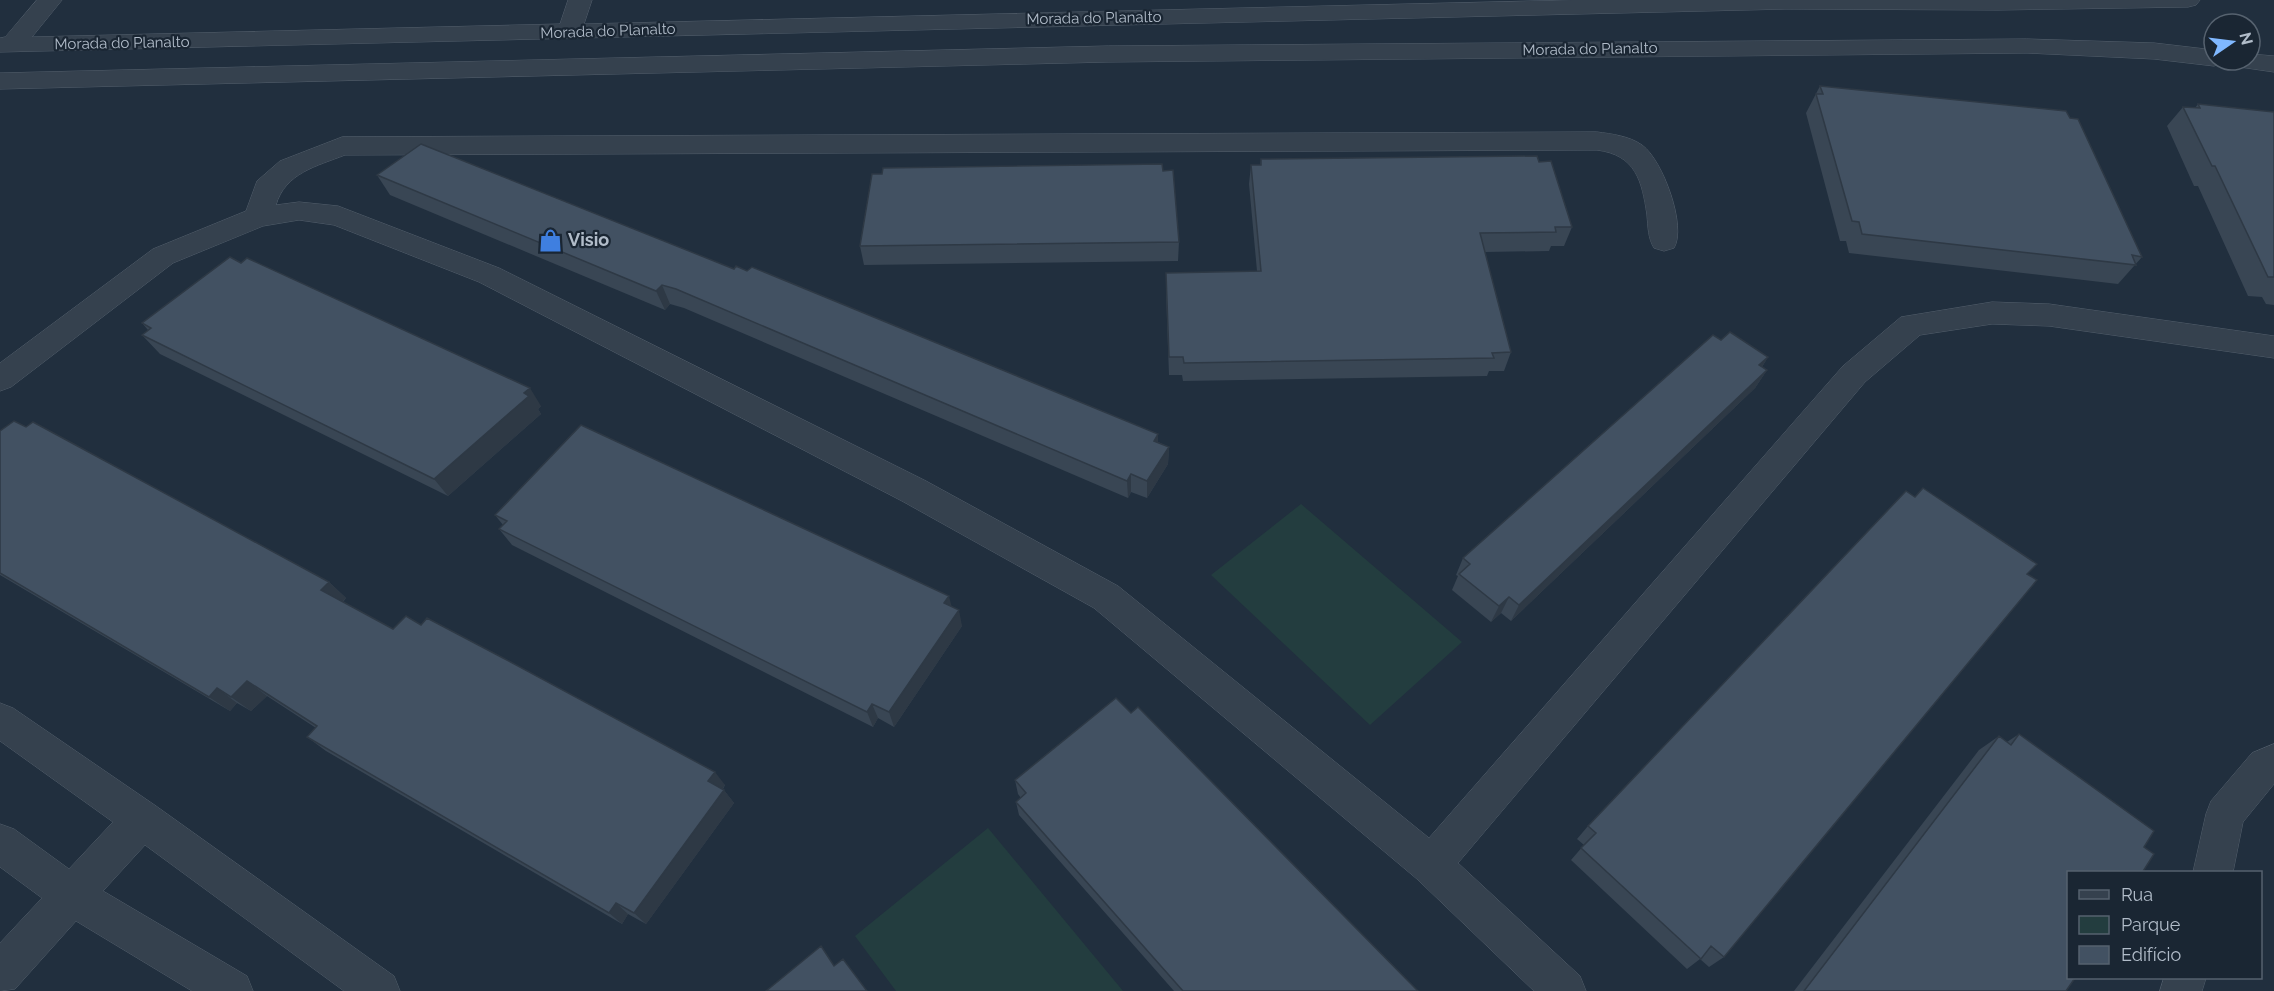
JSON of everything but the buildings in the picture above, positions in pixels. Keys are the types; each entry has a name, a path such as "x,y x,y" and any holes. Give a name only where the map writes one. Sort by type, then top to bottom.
{"street":[{"path":"6,45 50,0"},
{"path":"569,32 580,0"},
{"name":"Morada do Planalto","path":"6,45 569,32 1109,9 2188,0"},
{"name":"Morada do Planalto","path":"0,81 1108,54 2028,46 2154,51 2202,57"},
{"path":"258,217 267,188 289,167 342,146 1597,141 1621,145 1639,156 1653,177 1664,242"},
{"path":"0,379 163,256 258,217 299,211 338,216 489,275 914,491 1106,597 1431,865 1565,991"},
{"path":"1431,865 1854,374 1912,325 1992,314 2049,315 2274,347"},
{"path":"0,720 142,819 379,991"},
{"path":"2213,871 2224,814 2265,766 2274,762"},
{"path":"0,974 142,819"},
{"path":"0,843 71,895 232,991"}],"green space":[{"path":"1301,504 1462,642 1370,725 1211,575"},
{"path":"988,828 1123,991 896,991 855,936"}],"place":[{"name":"Visio","path":"550,240"}]}
